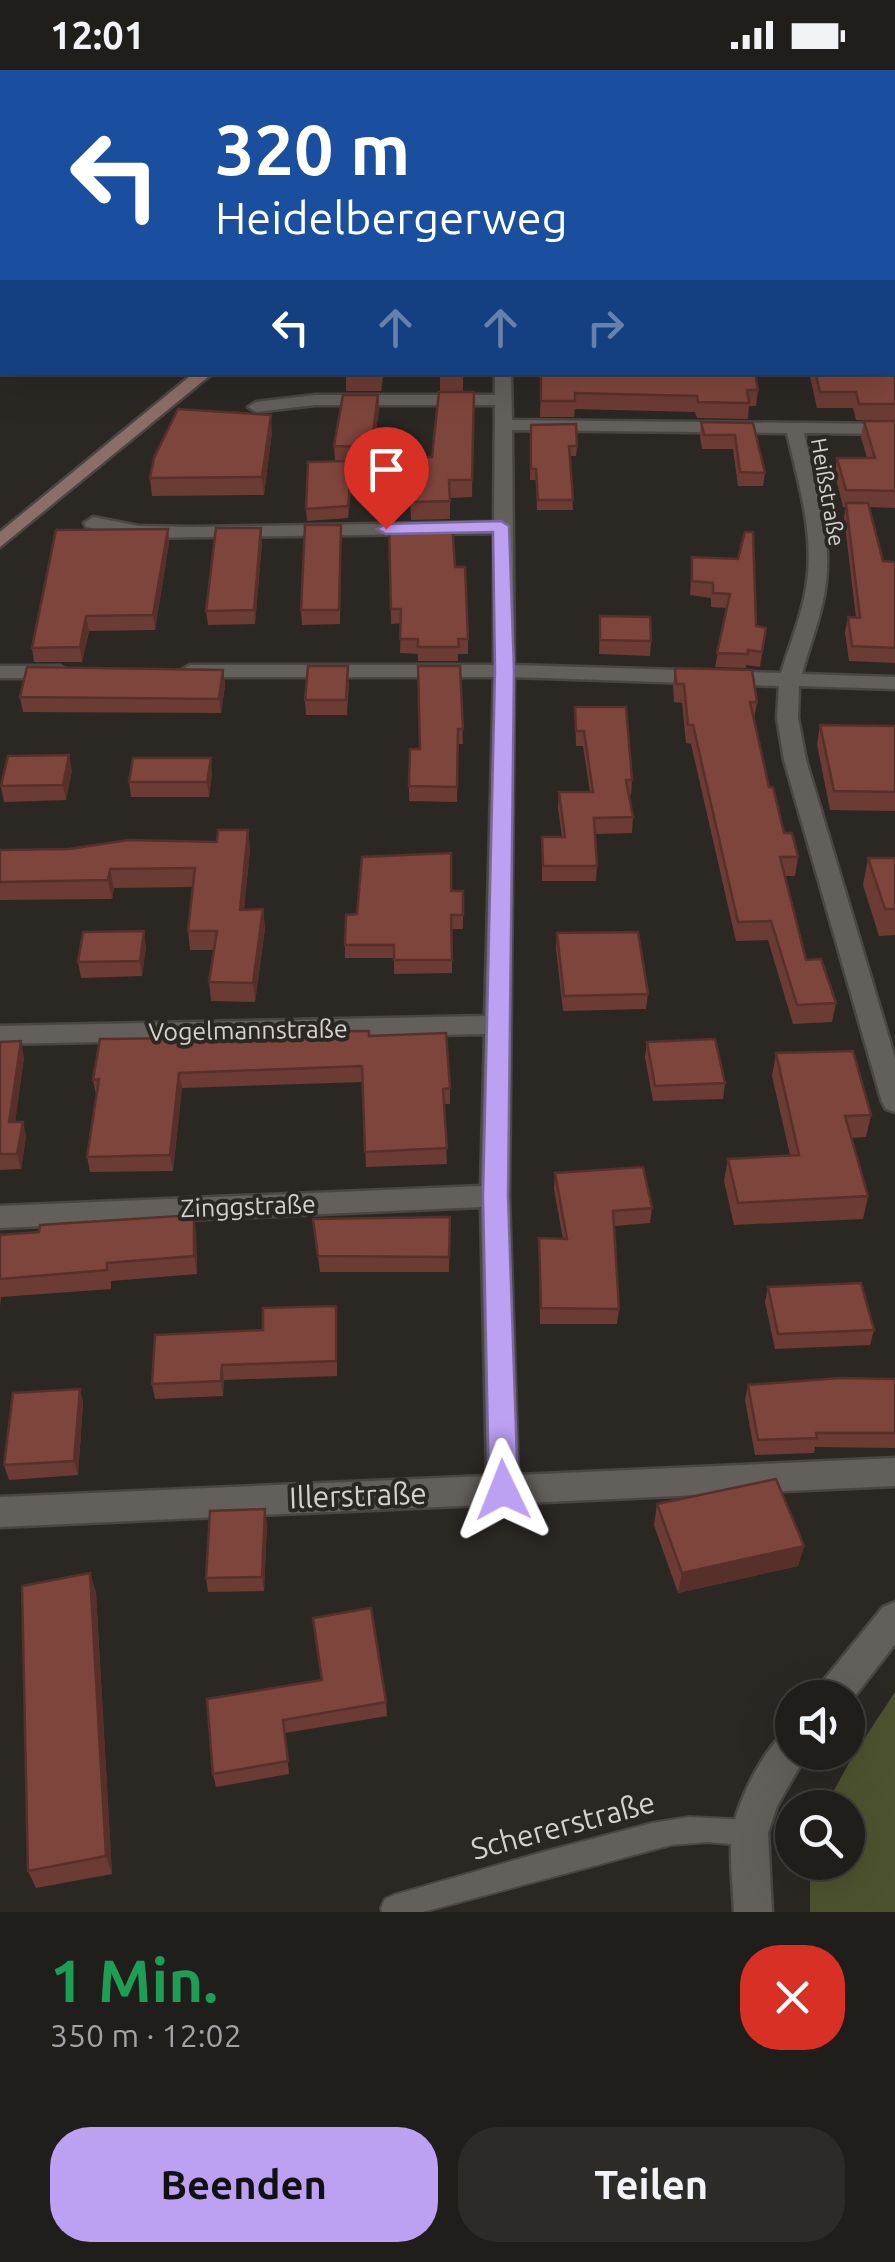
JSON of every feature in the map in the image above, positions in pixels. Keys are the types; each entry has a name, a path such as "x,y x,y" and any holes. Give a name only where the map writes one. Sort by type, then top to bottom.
{"main road":[{"path":"0,542 202,375"}],"street":[{"path":"502,375 504,670 495,1196 503,1490"},
{"path":"256,407 315,400 794,428 895,429"},
{"name":"Heißstraße","path":"794,428 812,508 818,565 810,616 790,680 787,706 795,760 895,1102"},
{"path":"94,523 139,532 193,533 501,526"},
{"path":"175,672 504,670 895,683"},
{"path":"0,672 78,672"},
{"name":"Vogelmannstraße","path":"0,1034 496,1025"},
{"name":"Zinggstraße","path":"0,1217 495,1196"},
{"name":"Illerstraße","path":"0,1512 895,1472"},
{"path":"845,1680 895,1618"},
{"path":"754,1912 750,1833 762,1797 778,1770"}],"lane":[{"name":"Schererstraße","path":"394,1908 500,1874 674,1830 716,1826 750,1833"}],"green space":[{"path":"895,1692 895,1912 810,1912 810,1880 865,1880 865,1790 834,1790 845,1770 865,1770 865,1738"}],"building":[{"path":"541,375 756,375 758,390 747,390 749,403 698,402 697,396 575,393 575,401 541,401"},
{"path":"816,375 895,375 895,404 859,404 856,392 820,392"},
{"path":"439,392 474,392 472,480 449,480 450,501 411,502 408,458 432,457"},
{"path":"343,395 378,395 371,447 334,446"},
{"path":"178,409 271,415 262,477 150,478 154,458"},
{"path":"864,421 895,421 895,491 846,490 837,458 875,458"},
{"path":"701,422 753,423 765,473 740,472 735,435 704,435"},
{"path":"576,424 577,446 569,446 573,500 538,500 536,469 531,469 531,425"},
{"path":"352,461 348,506 306,509 308,462"},
{"path":"846,503 868,503 883,561 895,562 895,648 852,646 848,617 860,618"},
{"path":"452,523 455,567 465,567 468,639 458,639 459,647 418,647 418,639 400,639 401,609 391,609 389,524"},
{"path":"305,525 341,525 339,610 301,610"},
{"path":"216,528 261,528 254,610 206,611"},
{"path":"168,529 153,615 86,616 80,647 32,648 56,530"},
{"path":"745,532 753,532 756,626 766,628 762,652 717,653 730,594 713,593 713,583 692,581 692,557 738,559"},
{"path":"600,616 650,617 651,641 600,640"},
{"path":"308,666 348,666 346,700 305,700"},
{"path":"418,666 460,666 463,729 458,729 457,787 409,786 410,749 420,749"},
{"path":"27,667 223,670 219,699 20,697"},
{"path":"675,668 752,670 757,702 750,702 769,787 773,787 784,833 792,833 798,857 780,857 806,960 821,959 836,1003 797,1005 771,921 738,922 693,725 688,725 684,684 676,684"},
{"path":"575,707 626,707 632,780 626,780 633,817 594,818 597,866 543,866 542,837 565,837 559,792 593,792 584,731 576,731"},
{"path":"820,725 895,726 895,792 834,791"},
{"path":"69,755 63,785 1,786 8,756"},
{"path":"133,758 211,758 207,782 129,782"},
{"path":"218,830 248,830 240,910 263,909 253,983 209,982 217,931 188,931 195,868 110,869 108,880 0,882 0,850 69,849 128,840 217,842"},
{"path":"451,853 451,891 463,891 463,915 451,915 452,960 394,960 394,945 345,945 346,915 357,914 362,857"},
{"path":"868,858 895,858 895,909 885,909"},
{"path":"144,931 140,961 78,962 83,932"},
{"path":"638,932 648,994 564,996 557,933"},
{"path":"369,1031 369,1036 446,1033 450,1088 443,1089 447,1148 365,1152 362,1066 179,1073 170,1155 87,1157 99,1079 93,1080 100,1039 278,1037 278,1032"},
{"path":"715,1039 725,1083 655,1086 647,1042"},
{"path":"21,1041 9,1122 23,1122 17,1154 0,1154 0,1042"},
{"path":"853,1051 871,1115 845,1116 868,1196 738,1203 728,1159 799,1155 776,1053"},
{"path":"643,1167 652,1208 613,1211 619,1309 541,1308 539,1238 567,1239 555,1173"},
{"path":"194,1215 194,1256 107,1263 107,1270 0,1279 0,1235 39,1232 40,1225"},
{"path":"450,1217 449,1257 318,1256 313,1219"},
{"path":"861,1283 874,1330 778,1334 768,1287"},
{"path":"336,1306 336,1361 222,1365 221,1381 152,1384 155,1335 263,1330 263,1308"},
{"path":"841,1378 895,1379 895,1433 816,1433 817,1438 758,1440 748,1385"},
{"path":"80,1389 74,1461 4,1465 13,1393"},
{"path":"776,1479 804,1546 682,1573 657,1504"},
{"path":"265,1509 262,1577 206,1578 210,1511"},
{"path":"90,1573 106,1856 28,1871 22,1586"},
{"path":"371,1608 386,1702 283,1720 288,1761 213,1774 207,1699 322,1680 313,1618"}],"route":[{"path":"386,529 501,526 504,670 495,1196 503,1490"}]}
